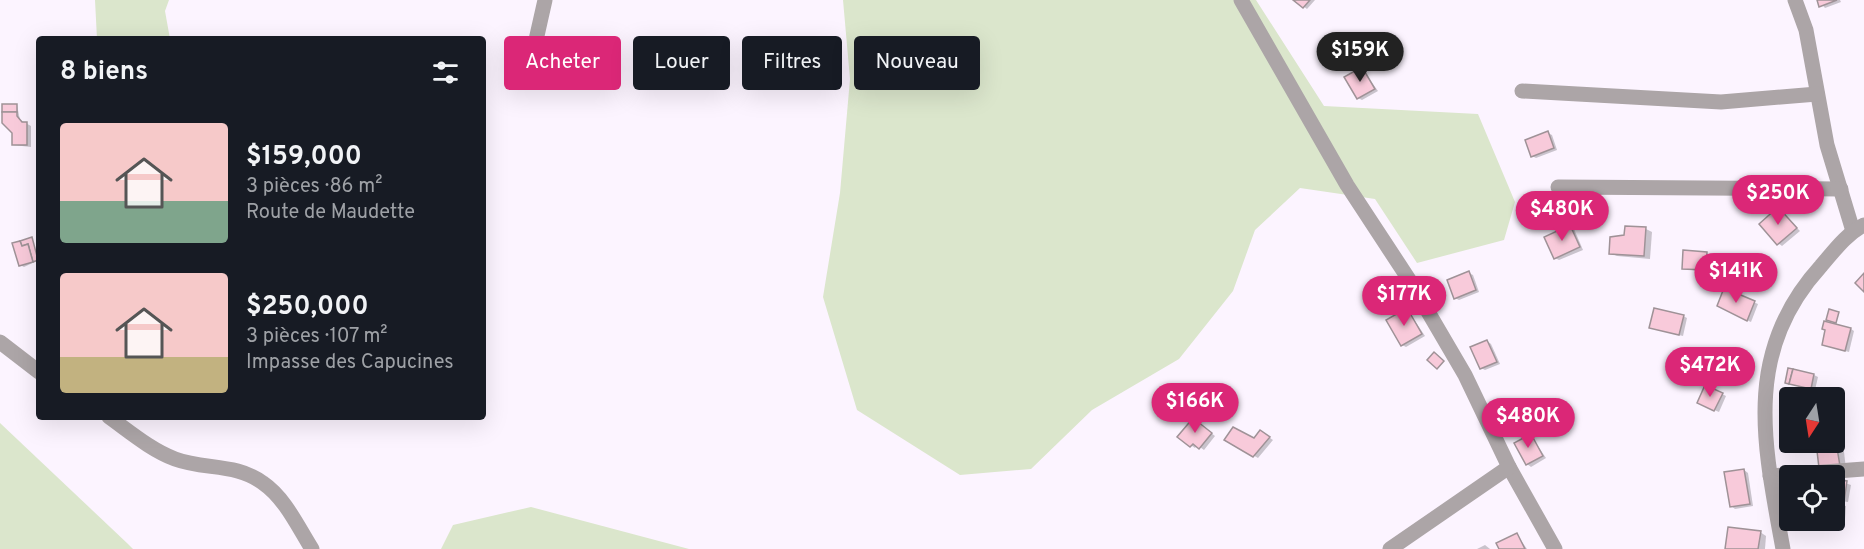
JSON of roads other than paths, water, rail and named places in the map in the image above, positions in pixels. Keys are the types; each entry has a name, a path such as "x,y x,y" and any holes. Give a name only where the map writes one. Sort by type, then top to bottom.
{"street":[{"path":"537,36 545,0"},
{"path":"1241,0 1347,185 1410,281 1465,375 1509,467 1555,549"},
{"path":"1784,549 1765,448 1764,387 1774,345 1792,306 1809,279 1858,228 1841,189 1827,145 1806,30 1795,0"},
{"path":"1522,91 1721,102 1817,94"},
{"path":"1558,187 1841,189"},
{"path":"0,342 36,370"},
{"path":"113,420 153,448 176,460 235,469 265,484 280,499 312,549"},
{"path":"1390,549 1509,467"},
{"path":"1770,476 1864,469"}]}
